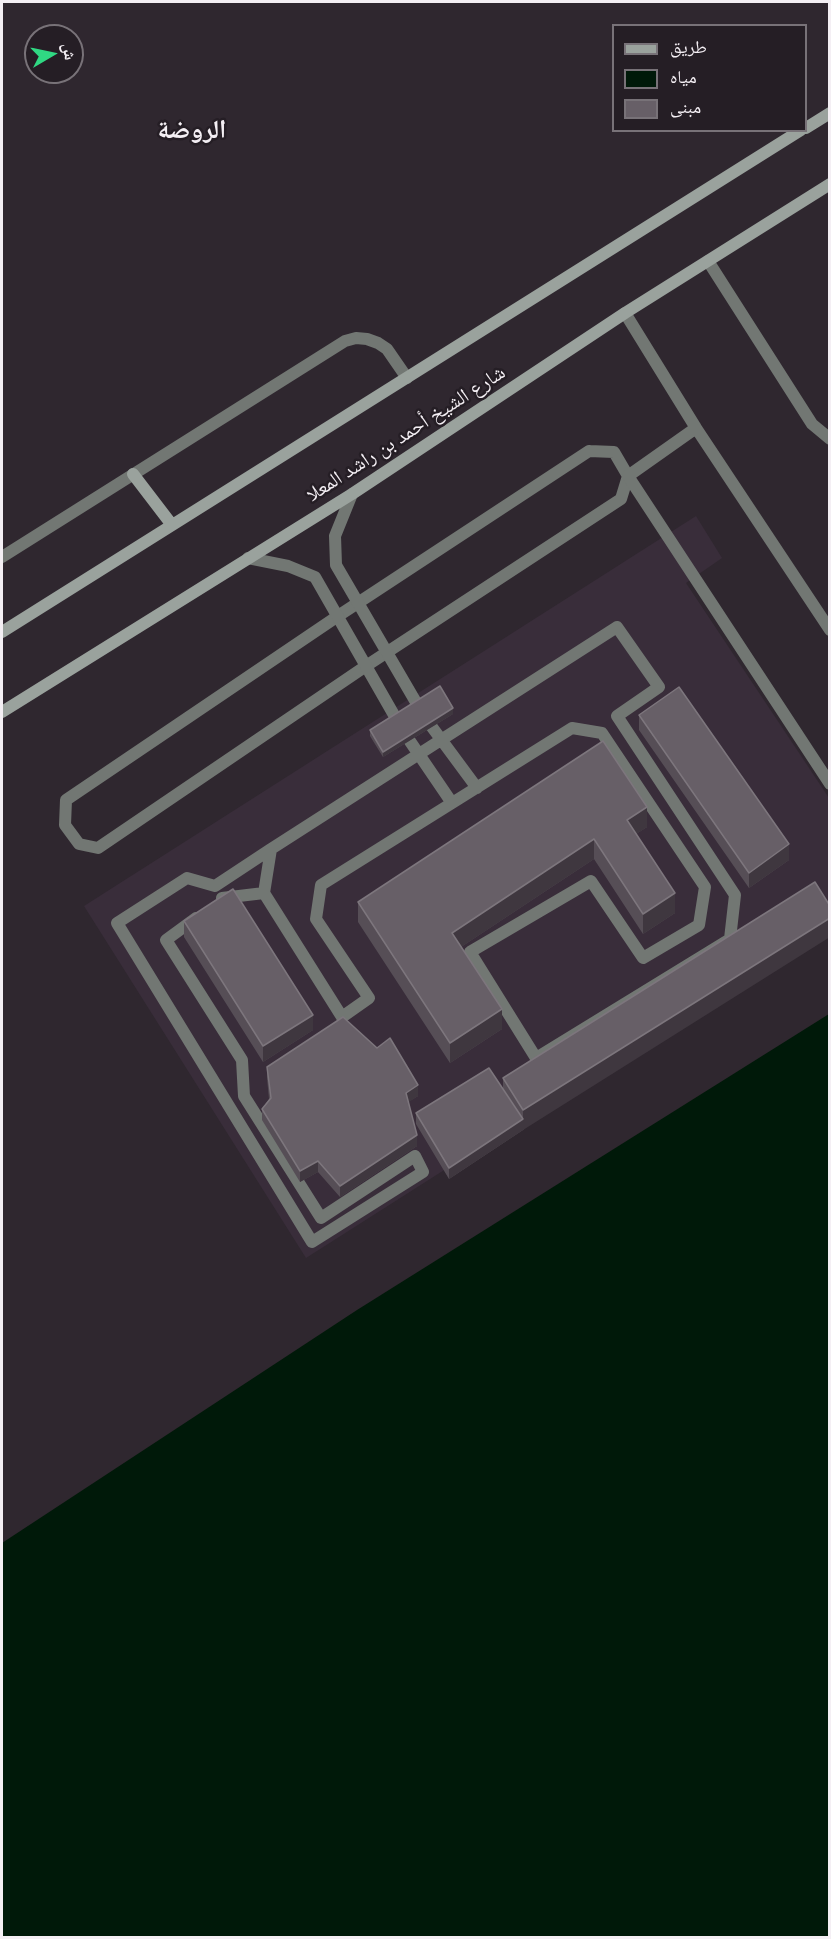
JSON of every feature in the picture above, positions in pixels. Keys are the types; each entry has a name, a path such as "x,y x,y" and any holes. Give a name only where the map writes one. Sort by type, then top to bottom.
{"main road":[{"path":"807,127 830,113"},
{"path":"2,632 798,132"},
{"name":"شارع الشيخ أحمد بن راشد المعلا","path":"2,712 352,494 625,313 830,184"},
{"path":"133,474 172,525"}],"street":[{"path":"708,261 812,424 830,439"},
{"path":"625,313 696,428 830,630"},
{"path":"2,557 345,341 356,338 378,343 387,350 407,378"},
{"path":"696,428 628,476 621,499 366,666 98,848 79,844 65,825 66,800 338,616 589,451 614,452 628,476 830,783"},
{"path":"352,494 334,536 336,565 426,719 477,788"},
{"path":"248,558 288,566 315,577 403,731 452,803"},
{"path":"264,893 222,897 166,940 242,1059 244,1096 321,1218 415,1156 423,1172 312,1242 117,924 187,878 215,886 271,849 617,627 659,687 617,716 735,895 730,939 536,1058 470,952 591,880 643,958 699,925 705,887 602,733 572,728 321,885 316,919 369,998 342,1017 264,893 271,849"}],"shaded area":[{"path":"696,516 722,558 686,583 829,798 829,925 306,1258 84,906"}],"water":[{"path":"829,1014 829,1937 2,1937 2,1543 357,1310"}],"building":[{"path":"440,686 453,708 383,752 370,730"},
{"path":"679,687 789,844 749,873 639,715"},
{"path":"603,741 647,807 627,820 675,893 643,914 594,839 452,933 502,1009 450,1043 358,902"},
{"path":"815,882 830,906 830,918 523,1110 503,1078"},
{"path":"233,889 313,1015 263,1046 184,921"},
{"path":"343,1017 377,1048 390,1038 418,1085 406,1093 417,1135 340,1186 318,1161 300,1171 262,1109 271,1098 267,1067"},
{"path":"489,1068 523,1119 449,1168 416,1113"}],"district":[{"name":"الروضة","path":"192,131"}]}
